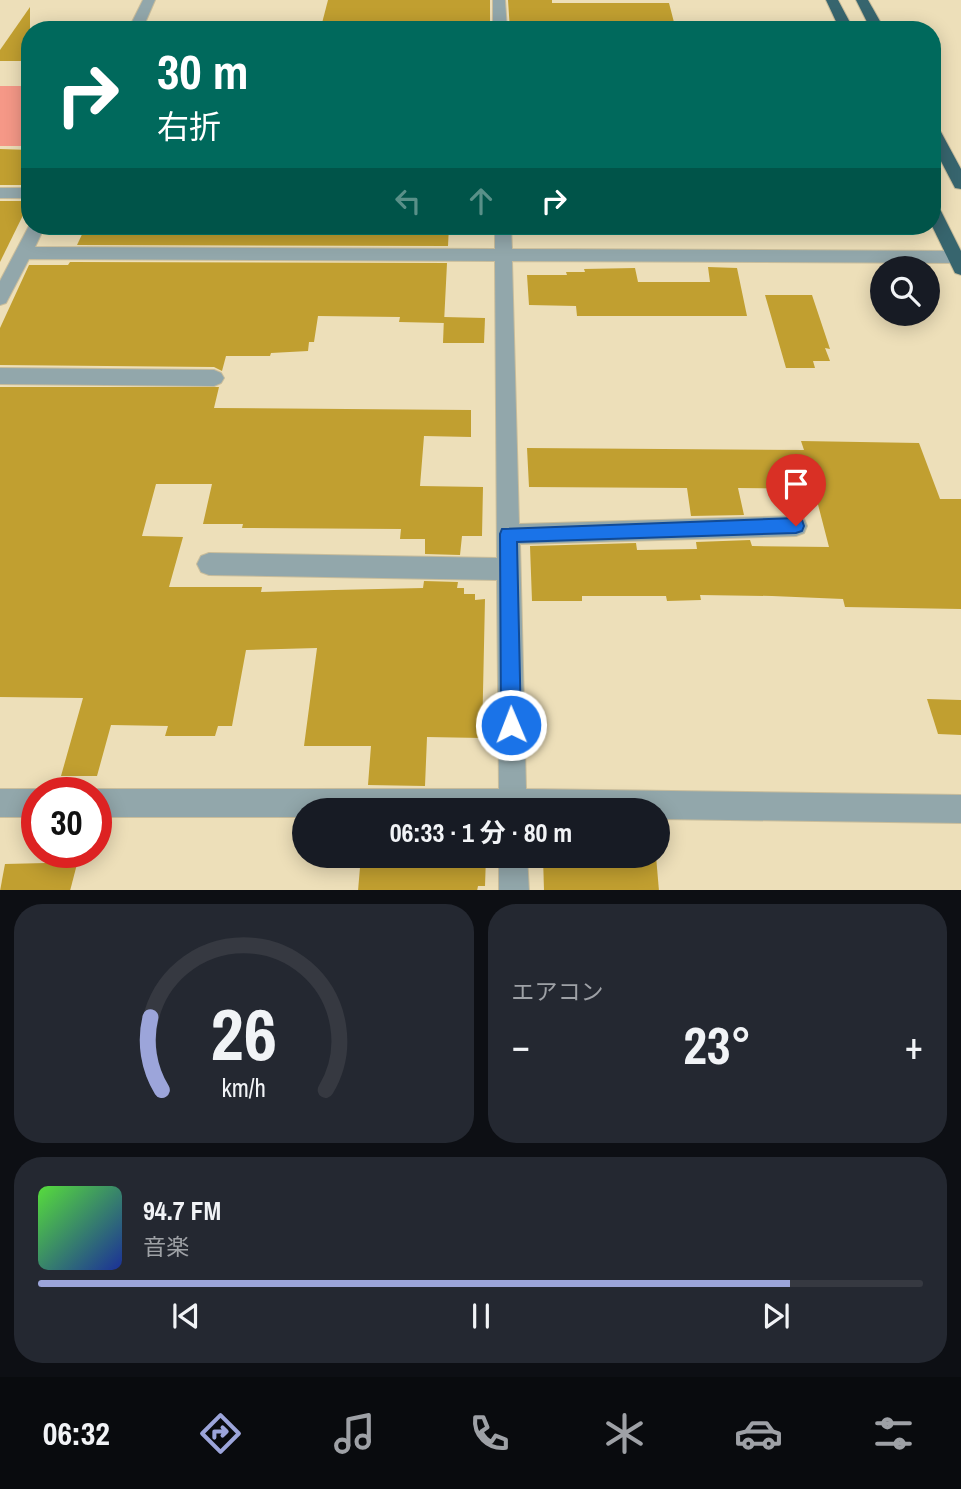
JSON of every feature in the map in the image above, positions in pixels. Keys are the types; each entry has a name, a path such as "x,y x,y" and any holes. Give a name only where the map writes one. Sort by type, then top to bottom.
{"highway":[{"path":"832,0 842,21"},
{"path":"862,0 873,21"},
{"path":"941,147 961,184"},
{"path":"941,226 959,261"}],"street":[{"path":"139,21 149,0"},
{"path":"499,0 500,21"},
{"path":"0,193 21,193"},
{"path":"0,298 32,235"},
{"path":"504,235 512,798"},
{"path":"23,253 959,261"},
{"path":"0,376 214,378"},
{"path":"509,534 796,526"},
{"path":"209,564 509,569"},
{"path":"0,803 21,803"},
{"path":"112,803 292,804"},
{"path":"670,807 961,809"},
{"path":"513,868 514,890"}],"shaded area":[{"path":"0,86 21,86 21,146 0,146"}],"building":[{"path":"328,0 490,0 490,21 323,21"},
{"path":"508,0 552,0 552,3 669,3 674,21 509,21"},
{"path":"30,7 30,21 21,21 21,61 0,61 0,50"},
{"path":"0,149 21,150 21,185 0,185"},
{"path":"0,201 21,201 21,219 0,262"},
{"path":"82,235 449,235 448,246 77,245"},
{"path":"70,262 447,263 444,323 399,322 400,317 318,316 314,342 309,342 308,351 271,353 270,356 226,356 222,371 214,367 0,365 0,328 29,265 68,265"},
{"path":"708,267 737,268 747,316 577,316 576,306 529,305 527,275 567,275 566,272 585,272 584,269 635,268 638,282 710,282"},
{"path":"765,295 812,295 830,349 825,348 830,361 813,361 815,368 786,368"},
{"path":"444,317 485,318 484,343 443,343"},
{"path":"0,387 219,387 214,408 471,410 471,437 424,436 420,486 483,487 482,536 462,536 460,555 425,554 425,539 400,539 401,529 242,528 243,524 203,524 212,484 156,484 142,536 183,537 169,587 262,587 261,592 423,588 424,581 458,582 457,588 464,588 464,594 475,594 475,600 485,599 482,738 427,737 425,786 368,785 371,746 304,746 317,648 246,650 232,726 218,726 215,736 165,736 168,726 111,725 97,776 61,776 83,698 0,697"},
{"path":"801,441 919,443 940,499 961,499 961,609 845,607 843,599 772,596 700,595 701,600 667,601 666,596 582,596 582,601 532,601 530,546 636,543 637,550 697,549 696,542 750,540 752,546 829,547 814,489 738,488 744,515 691,516 687,488 529,487 527,448 804,450"},
{"path":"927,699 961,700 961,735 938,734"},
{"path":"5,864 21,864 21,868 76,868 70,890 0,890"},
{"path":"360,868 486,868 485,886 478,886 477,890 358,890"},
{"path":"543,868 657,868 659,890 544,890"}],"route":[{"path":"511,725 509,534 796,526"}]}
